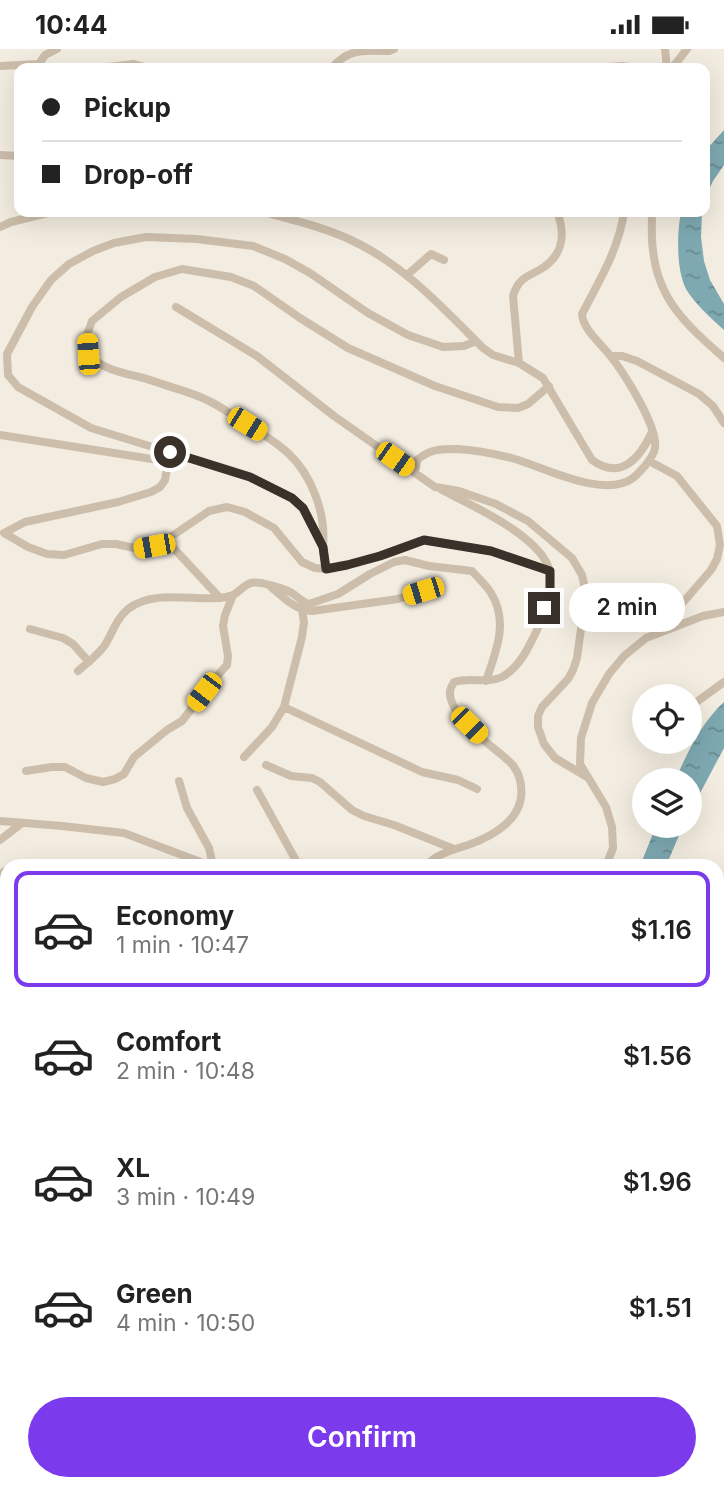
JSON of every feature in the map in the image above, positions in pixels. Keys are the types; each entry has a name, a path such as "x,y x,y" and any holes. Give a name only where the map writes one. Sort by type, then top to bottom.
{"street":[{"path":"41,63 45,55 57,49"},
{"path":"335,63 339,57 353,50 394,49"},
{"path":"674,63 687,49"},
{"path":"0,227 32,217"},
{"path":"282,217 323,228 353,241 407,275 493,355 519,363 543,378 592,460 603,467 628,465 646,445 652,432"},
{"path":"519,363 513,296 516,286 525,277 546,266 559,251 563,235 558,217"},
{"path":"415,473 417,460 425,452 442,449 471,450 514,459 598,485 620,484 632,479 649,461 655,448 644,409 611,356 582,321 582,314 612,257 623,217"},
{"path":"652,217 652,250 662,289 686,324 724,358"},
{"path":"323,547 303,508 292,498 270,486 250,477 91,428 18,387 8,375 7,355 32,307 51,280 69,264 93,251 114,243 146,237 197,239 253,247 285,259 310,273 368,313 408,335 443,347 464,346 476,341"},
{"path":"407,275 430,254 444,260"},
{"path":"326,569 320,507 306,474 289,453 208,400 148,379 108,370 94,361 88,354 86,338 92,321 121,297 155,277 182,269 231,277 254,286 348,348 435,386 498,407 518,408 528,404 549,386"},
{"path":"176,307 257,356 334,416 435,487 500,520 535,547 544,558 550,571 550,591 527,651 502,677 486,681 464,679 454,682 450,691 456,713 514,766 521,782 520,805 513,818 501,828 435,859"},
{"path":"611,356 637,361 699,394 713,406 724,423"},
{"path":"0,436 158,460 167,468 165,480 151,492 25,522 2,532"},
{"path":"649,461 677,476 721,527 717,559 680,606"},
{"path":"435,487 459,491 495,504 528,521 572,558 582,575 586,593 577,658 568,679 541,707 538,727 544,744 555,758 587,777"},
{"path":"2,532 47,554 64,555 102,544 139,548 154,546 209,511 227,507 245,512 274,528 302,562 315,568 347,565 424,540 491,551 550,571"},
{"path":"166,540 220,598"},
{"path":"78,671 104,645 118,619 143,601 159,598 220,598 233,595 246,584 259,583 283,588 309,604 338,594 370,574 394,562 405,560 472,571 490,592 497,604 500,642 486,681"},
{"path":"271,587 290,603 302,610 312,611 398,599 423,591"},
{"path":"26,771 65,767 86,778 103,782 124,774 134,757 182,721 227,665 223,626 233,595"},
{"path":"244,757 272,727 284,708 302,637 302,610"},
{"path":"609,859 613,848 612,827 606,807 580,764 581,738 592,703 609,674 624,656 646,638 703,616 724,612"},
{"path":"30,629 63,638 73,644 89,662"},
{"path":"702,698 724,682"},
{"path":"284,708 422,772 458,780 477,789"},
{"path":"266,765 291,776 312,778 320,782 352,810 363,816 394,825 454,849"},
{"path":"179,782 187,808 209,848 211,859"},
{"path":"257,790 295,859"},
{"path":"0,821 124,834 193,859"},
{"path":"0,840 22,823"}],"water":[{"path":"724,130 724,165 710,187 710,145"},
{"path":"680,217 702,217 704,261 710,280 724,304 724,330 686,289 680,271"},
{"path":"724,702 724,748 702,789 702,768 681,768 688,754 702,754 702,729"},
{"path":"651,838 678,838 669,859 643,859"}],"route":[{"path":"170,452 250,477 292,498 303,508 323,547 326,569 380,556 424,540 491,551 550,571 550,591 544,608"}]}
